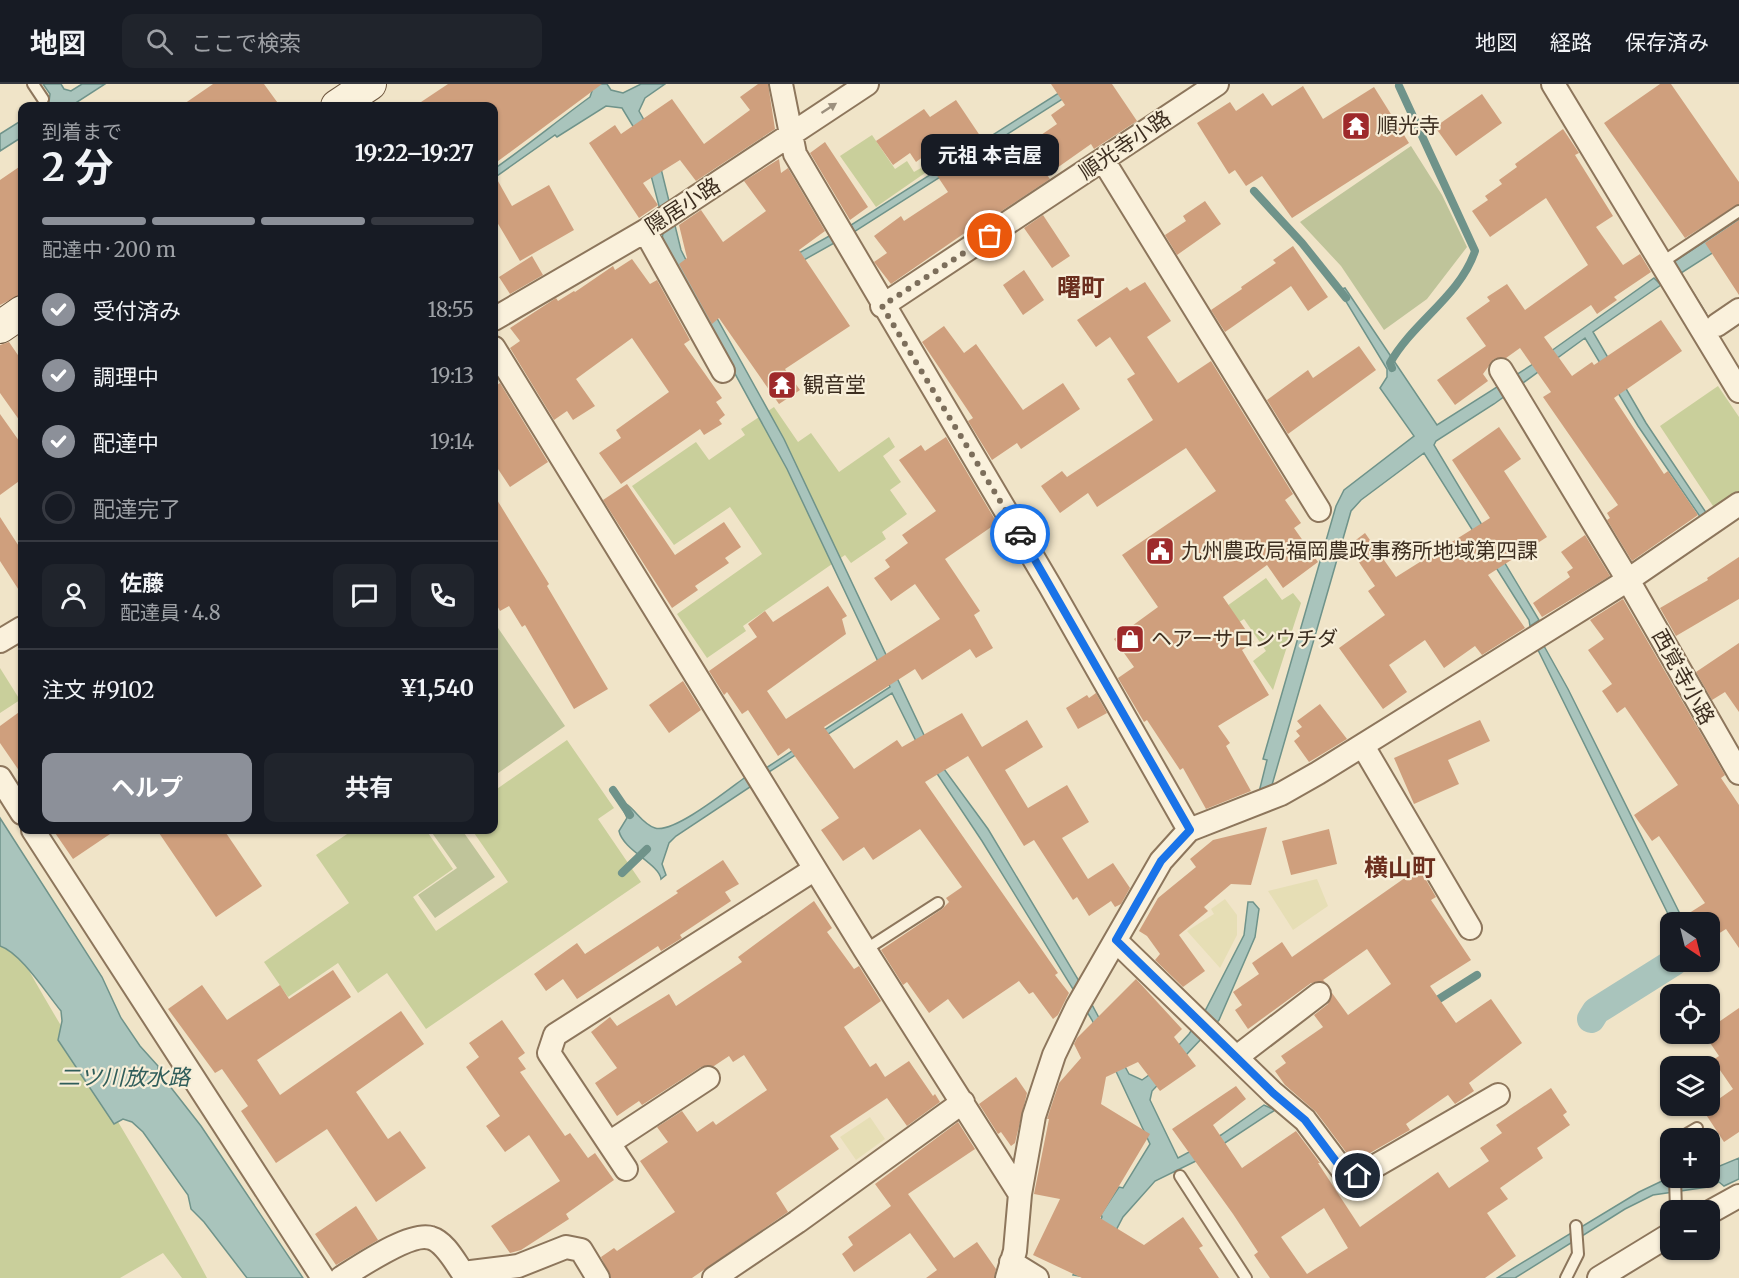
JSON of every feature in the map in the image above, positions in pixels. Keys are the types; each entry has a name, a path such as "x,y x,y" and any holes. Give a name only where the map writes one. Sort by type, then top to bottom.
{"street":[{"path":"781,84 795,154 882,306 1002,503 1190,830"},
{"name":"隠居小路","path":"498,317 678,210 867,84"},
{"name":"順光寺小路","path":"882,306 1217,84"},
{"path":"1553,84 1666,265 1709,329 1739,391"},
{"path":"1103,160 1319,510"},
{"path":"649,228 723,371"},
{"path":"1709,329 1739,310"},
{"path":"0,327 18,315"},
{"path":"498,354 814,868 1020,1194"},
{"name":"西覚寺小路","path":"1501,370 1629,580 1739,773"},
{"path":"1037,1278 1009,1270 1034,1116 1054,1055 1077,1007 1161,861 1190,830 1281,794 1363,746 1629,580 1739,504"},
{"path":"0,641 18,630"},
{"path":"1363,746 1470,928"},
{"path":"0,778 18,807"},
{"path":"36,834 323,1278"},
{"path":"626,1168 549,1053 555,1035 814,868"},
{"path":"1116,940 1305,1120 1344,1172 1358,1176 1498,1095"},
{"path":"1238,1056 1320,994"},
{"path":"609,1143 708,1078"},
{"path":"714,1278 797,1222 963,1102"},
{"path":"1720,1206 1739,1196"},
{"path":"341,1278 415,1238 431,1238 443,1246 463,1273 518,1266 566,1247 581,1250 598,1278"},
{"path":"1599,1278 1660,1241"}],"lane":[{"path":"33,84 43,99"},
{"path":"1666,265 1739,211"},
{"path":"865,950 938,903"},
{"path":"1180,1176 1246,1278"},
{"path":"1566,1278 1578,1254 1576,1227"}],"shaded area":[{"path":"1317,879 1328,906 1293,930 1268,891"},
{"path":"1225,899 1237,915 1237,935 1220,968 1187,931 1214,914 1211,909"},
{"path":"870,1117 885,1139 856,1160 840,1137"}],"green space":[{"path":"872,135 895,169 907,161 914,172 921,168 925,173 876,207 840,156"},
{"path":"1411,146 1442,195 1467,247 1427,299 1384,330 1341,266 1300,222"},
{"path":"1718,386 1739,417 1739,493 1715,509 1660,426"},
{"path":"774,407 798,442 811,433 839,472 889,437 895,447 883,456 901,482 890,490 907,514 882,532 886,539 851,563 845,555 743,626 746,631 707,658 677,614 762,554 730,507 674,545 632,486 696,442 709,460 745,435 741,429"},
{"path":"1266,578 1282,600 1293,593 1301,603 1273,690 1253,661 1266,651 1244,619 1231,627 1220,611"},
{"path":"498,628 565,726 498,773"},
{"path":"0,668 18,697 18,701 0,713"},
{"path":"567,740 614,808 598,819 641,882 426,1029 387,973 358,993 338,963 288,997 264,962 349,903 316,855 347,834 429,834 453,869 413,897 436,931 508,882 475,834 498,834 498,788"},
{"path":"433,834 465,834 495,877 435,918 418,895 457,868"},
{"path":"9,935 159,1191 207,1278 182,1278 163,1253 120,1278 0,1278 0,939"}],"water":[{"path":"43,84 61,84 64,89 71,91 82,84 105,84 77,102 49,102 50,94"},
{"path":"587,84 607,84 611,90 623,93 641,84 665,84 645,98 639,111 653,136 681,250 708,304 831,235 836,242 713,311 784,439 933,754 988,829 1082,986 1129,1074 1142,1080 1156,1070 1189,1034 1206,1009 1244,935 1248,902 1253,902 1259,909 1255,937 1219,1020 1152,1091 1150,1100 1178,1158 1221,1135 1264,1105 1275,1110 1202,1158 1155,1181 1123,1217 1091,1278 1073,1275 1102,1217 1101,1214 1119,1187 1123,1188 1150,1144 1092,1020 982,841 918,745 892,693 769,772 766,768 890,687 787,469 662,240 664,225 642,141 622,108 606,106 557,137 555,135 498,175 498,166 590,97 592,91"},
{"path":"1073,84 1086,84 854,232 851,225"},
{"path":"18,123 18,140 0,151 0,134"},
{"path":"1739,219 1739,236 1681,273 1706,313 1702,316 1669,265"},
{"path":"1654,278 1661,285 1593,332 1646,423 1707,514 1701,518 1638,426 1585,338 1494,404 1436,441 1434,445 1539,620 1530,626 1529,620 1424,453 1361,500 1351,511 1272,785 1259,792 1267,760 1263,759 1336,506 1344,490 1414,436 1380,388 1387,377 1387,369 1339,290 1345,288 1437,425 1530,366"},
{"path":"1544,646 1568,689 1679,912 1667,912 1538,650"},
{"path":"747,776 753,785 669,843 662,864 666,875 661,879 659,873 622,838 619,831 627,818 623,809 626,804 650,826 664,828 688,817"},
{"name":"二ツ川放水路","path":"0,818 102,977 121,1018 140,1046 158,1066 158,1071 201,1126 303,1278 247,1278 204,1222 191,1209 188,1195 143,1132 132,1122 123,1119 114,1124 58,1040 62,1021 61,1011 25,965 0,946"},
{"path":"1739,1158 1739,1179 1724,1186 1720,1183 1720,1166"},
{"path":"1660,1182 1660,1188 1701,1188 1653,1195 1625,1209 1515,1278 1497,1278 1639,1192"}],"building":[{"path":"213,84 264,84 277,102 187,102"},
{"path":"448,84 602,84 498,161 498,102 421,102"},
{"path":"758,84 768,84 775,129 696,181 680,160 643,183 658,205 639,218 589,143 615,125 621,134 672,99 704,144 750,110 740,97"},
{"path":"1051,84 1112,84 1137,121 1094,149 1091,144 1047,175 1050,179 997,214 995,212 891,284 874,262 887,253 874,236 901,216 904,221 948,192 924,156 916,162 910,153 893,165 876,141 924,109 930,117 956,100 999,164 1057,124 1051,115 1065,105"},
{"path":"1660,84 1671,84 1739,182 1739,204 1685,238 1604,123"},
{"path":"1303,86 1323,119 1374,87 1409,143 1292,218 1262,176 1246,186 1235,170 1229,174 1197,123 1230,102 1236,111 1263,93 1272,106"},
{"path":"1482,94 1502,123 1456,156 1435,127"},
{"path":"1563,129 1579,153 1575,155 1613,216 1596,227 1623,265 1640,254 1651,272 1614,297 1617,300 1597,314 1591,305 1544,337 1572,376 1592,362 1594,365 1661,320 1682,351 1614,398 1664,474 1668,471 1698,515 1632,561 1607,520 1610,518 1607,513 1618,505 1543,397 1551,392 1520,348 1506,358 1494,359 1483,374 1488,381 1455,405 1437,380 1486,346 1466,318 1490,301 1487,297 1507,284 1525,310 1588,265 1546,198 1490,237 1472,211 1488,200 1485,196 1502,184 1499,180 1517,167 1515,164"},
{"path":"825,142 868,207 850,220 810,153"},
{"path":"779,159 781,173 788,168 825,231 799,250 850,326 785,369 800,390 779,404 719,318 712,324 679,264 687,258 679,225 701,210 723,242 766,211 744,181"},
{"path":"18,168 18,296 0,305 0,180"},
{"path":"498,181 512,206 549,185 574,230 520,261 498,224"},
{"path":"1205,201 1221,224 1177,255 1165,235 1186,221 1183,216"},
{"path":"1043,215 1070,256 1052,268 1024,228"},
{"path":"1739,220 1739,295 1705,243"},
{"path":"1293,246 1328,297 1308,311 1291,286 1225,332 1211,310 1276,263 1273,260"},
{"path":"532,256 543,275 510,294 499,277"},
{"path":"632,259 650,284 657,280 690,340 684,344 722,398 716,402 725,415 719,420 722,424 704,435 700,429 621,484 599,453 621,438 616,430 669,392 632,338 576,379 595,406 573,420 567,411 554,420 510,348 520,341 510,328 556,298 558,301 613,266 615,270"},
{"path":"1024,270 1044,300 1023,315 1003,285"},
{"path":"1145,282 1171,321 1147,337 1178,383 1211,361 1293,494 1285,500 1301,523 1294,528 1318,562 1283,588 1267,565 1223,597 1254,642 1242,650 1269,695 1218,726 1230,743 1226,746 1251,791 1206,809 1183,768 1180,770 1147,720 1144,722 1118,678 1134,667 1114,639 1158,607 1122,555 1216,491 1186,448 1097,507 1088,493 1060,513 1041,486 1062,471 1067,477 1153,420 1127,379 1135,374 1110,337 1096,347 1077,320 1127,287 1130,291"},
{"path":"944,326 964,353 976,344 1023,410 1063,383 1080,409 1021,449 1017,443 992,460 968,421 973,418 922,342"},
{"path":"9,342 18,355 18,418 0,393 0,345"},
{"path":"1359,346 1376,370 1288,434 1267,400 1308,370 1313,378"},
{"path":"500,383 548,462 510,487 498,469 498,384"},
{"path":"0,414 18,439 18,482 0,495"},
{"path":"1499,427 1521,459 1504,471 1547,537 1488,575 1525,628 1482,655 1475,646 1444,668 1425,640 1389,665 1407,692 1383,709 1339,648 1385,615 1368,591 1375,586 1348,546 1365,533 1396,577 1490,518 1452,460"},
{"path":"946,437 997,523 945,559 980,611 974,615 993,648 976,658 970,649 922,680 915,669 824,727 854,769 897,740 902,747 962,713 982,747 1027,720 1043,747 1005,770 1028,808 1067,785 1089,822 1062,838 1088,879 1113,863 1130,888 1121,904 1115,907 1111,901 1089,916 1077,897 1073,900 1034,840 1024,846 968,756 925,782 1058,973 1055,975 1069,993 1058,1015 1053,1019 1033,992 1029,994 1019,981 963,1019 948,999 929,1013 907,982 903,985 881,950 942,909 949,902 946,898 962,887 920,829 873,860 864,847 843,861 821,830 839,818 789,748 778,756 748,710 742,714 727,692 724,695 709,671 757,637 748,624 765,611 773,622 828,586 847,616 842,619 846,634 767,691 786,719 940,619 915,584 891,601 874,578 890,567 885,560 908,543 902,535 936,511 899,460 921,445 925,451"},
{"path":"627,484 675,555 724,522 741,547 725,558 729,563 695,586 698,590 672,608 603,500"},
{"path":"498,501 549,584 547,586 608,689 574,709 525,625 522,627 509,606 500,611 498,607"},
{"path":"0,517 18,545 18,589 0,561"},
{"path":"1585,535 1610,576 1542,617 1533,603 1570,577 1567,572 1573,568 1561,552"},
{"path":"1739,557 1739,599 1676,636 1660,608 1708,580 1707,578"},
{"path":"1623,599 1725,775 1721,778 1739,805 1739,948 1726,929 1720,933 1720,912 1691,912 1705,903 1659,836 1652,841 1634,815 1678,785 1625,707 1617,713 1602,691 1612,684 1588,650 1604,639 1590,620"},
{"path":"1739,643 1739,712 1725,692 1712,700 1696,672"},
{"path":"683,681 701,710 669,733 649,705"},
{"path":"1096,693 1107,713 1078,729 1066,708 1087,695 1089,698"},
{"path":"1320,704 1347,739 1309,762 1294,741 1300,736 1296,731 1302,727 1297,721"},
{"path":"18,713 18,769 0,743 0,726"},
{"path":"1480,720 1490,741 1448,760 1459,784 1414,804 1394,758"},
{"path":"1267,827 1251,885 1231,884 1204,907 1208,911 1179,935 1205,971 1183,987 1155,960 1160,954 1147,936 1139,931 1158,898 1196,867 1190,859 1213,840"},
{"path":"1329,829 1337,864 1291,875 1282,841"},
{"path":"56,834 110,834 73,859"},
{"path":"160,834 227,834 262,886 216,917"},
{"path":"723,860 739,884 725,892 731,901 680,935 682,938 661,951 658,946 577,999 563,979 546,991 534,974 577,943 585,954 678,893 676,891"},
{"path":"1419,868 1436,897 1431,900 1471,960 1430,986 1456,1023 1491,999 1522,1043 1469,1083 1474,1091 1455,1104 1448,1095 1406,1124 1410,1130 1356,1161 1352,1160 1316,1112 1285,1085 1275,1071 1286,1063 1281,1056 1323,1027 1314,1015 1328,1004 1332,993 1348,1015 1391,984 1367,949 1323,980 1325,982 1311,983 1248,1029 1235,1010 1242,1005 1233,992 1259,974 1252,963 1282,942 1292,957"},
{"path":"814,901 832,928 827,932 854,969 859,966 881,1001 844,1027 870,1067 876,1063 885,1077 909,1061 933,1096 935,1094 940,1102 907,1126 887,1098 830,1136 839,1149 776,1193 788,1212 692,1278 611,1278 601,1257 614,1248 617,1251 675,1212 640,1161 668,1142 657,1127 682,1111 697,1132 713,1121 716,1125 767,1090 744,1055 733,1062 729,1056 714,1066 701,1067 642,1105 639,1101 617,1116 595,1083 617,1068 591,1032 610,1017 617,1026 669,994 676,1006 742,962 738,957"},
{"path":"333,970 351,997 257,1060 280,1095 401,1011 424,1044 356,1092 388,1139 400,1131 426,1168 376,1202 327,1129 276,1163 241,1111 248,1106 222,1069 215,1073 168,1009 202,985 227,1020 280,985 289,999"},
{"path":"1136,979 1182,1029 1174,1037 1196,1066 1160,1091 1138,1062 1106,1077 1101,1104 1150,1134 1100,1218 1144,1245 1183,1217 1203,1246 1199,1248 1219,1278 1082,1278 1033,1255 1060,1199 1034,1194 1049,1119 1047,1119 1059,1083 1081,1058 1074,1044 1077,1038"},
{"path":"1739,1008 1739,1132 1724,1142 1720,1136 1720,1128 1715,1128 1707,1116 1720,1116 1720,1098 1733,1089 1720,1070 1720,1056 1711,1044 1720,1044 1720,1021"},
{"path":"502,1020 525,1053 518,1058 526,1069 520,1072 565,1136 570,1133 588,1158 595,1153 614,1180 566,1214 569,1219 521,1250 510,1253 491,1226 560,1181 529,1135 505,1152 486,1126 500,1116 466,1067 479,1057 469,1043"},
{"path":"1016,1077 1027,1093 1015,1143 1011,1146 1001,1132 998,1134 979,1104"},
{"path":"1236,1086 1246,1099 1213,1125 1242,1168 1296,1131 1320,1163 1318,1163 1360,1227 1438,1172 1449,1188 1489,1161 1480,1148 1502,1133 1496,1125 1551,1088 1567,1112 1563,1115 1570,1125 1537,1148 1543,1158 1500,1188 1508,1199 1487,1213 1516,1256 1485,1278 1270,1278 1254,1255 1258,1252 1172,1129","holes":["1324,1208 1348,1248 1307,1274 1281,1237"]},
{"path":"958,1122 975,1149 908,1194 954,1258 977,1242 996,1269 994,1278 926,1278 937,1270 910,1233 854,1272 842,1254 853,1245 848,1237 891,1206 875,1184"},
{"path":"356,1206 378,1240 336,1265 315,1234"}],"waterway":[{"path":"1392,368 1390,363 1400,348 1459,282 1475,251 1399,86"},
{"path":"1254,191 1302,243 1346,298"},
{"path":"613,790 630,815"},
{"path":"622,873 647,849"},
{"path":"1591,1019 1596,1011 1660,971"},
{"path":"1431,1004 1477,975"}],"way so far":[{"path":"990,236 882,306 1020,534"}],"place":[{"name":"順光寺","path":"1356,126"},
{"name":"元祖 本吉屋","path":"990,236"},
{"name":"観音堂","path":"782,385"},
{"name":"九州農政局福岡農政事務所地域第四課","path":"1160,551"},
{"name":"ヘアーサロンウチダ","path":"1130,639"}],"district":[{"name":"曙町","path":"1081,288"},
{"name":"横山町","path":"1400,868"}],"route":[{"path":"1020,534 1190,830 1161,861 1116,940 1214,1032 1273,1093 1305,1120 1344,1172 1358,1176"}]}
